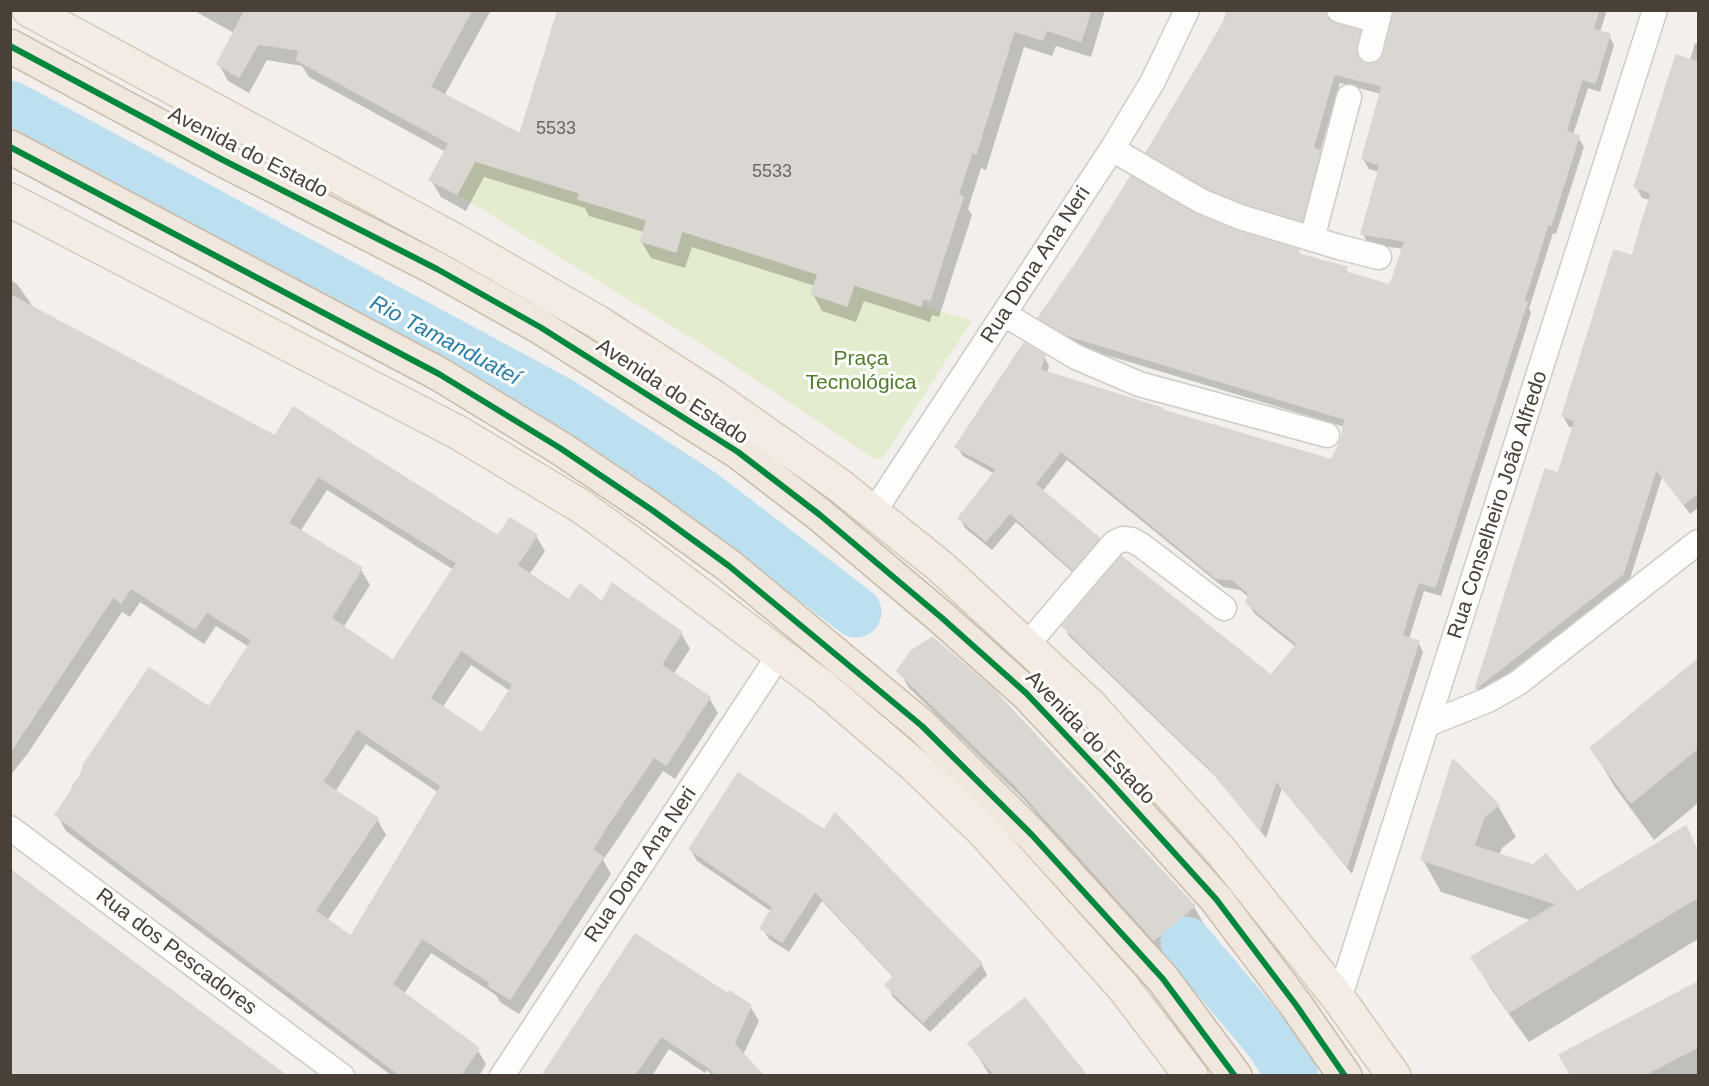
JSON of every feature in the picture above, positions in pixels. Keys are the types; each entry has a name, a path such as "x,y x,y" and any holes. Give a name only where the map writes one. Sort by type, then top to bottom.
{"highway":[{"name":"Avenida do Estado","path":"10,46 221,159 437,269 540,327 738,452 820,515 942,618 1026,693 1103,775 1216,899 1296,1005 1345,1076"},
{"path":"10,147 439,374 560,448 652,510 729,566 922,726 1032,835 1163,979 1235,1076"}],"main road":[{"name":"Avenida do Estado","path":"29,10 460,243 596,321 714,397 839,486 936,563 1090,705 1220,850 1339,999 1394,1076"},
{"path":"10,200 459,433 582,507 858,715 914,765 984,832 1123,987 1191,1076"}],"street":[{"name":"Rua Dona Ana Neri","path":"873,513 1112,149 1153,81 1187,10"},
{"path":"1339,10 1378,16 1370,50"},
{"name":"Rua Conselheiro João Alfredo","path":"1339,999 1655,10"},
{"path":"1312,239 1349,97"},
{"path":"1112,149 1201,201 1240,217 1379,257"},
{"path":"1004,314 1076,357 1139,384 1327,435"},
{"path":"1026,645 1114,543 1123,539 1132,540 1141,545 1224,608"},
{"path":"1428,724 1488,700 1518,683 1698,542"},
{"name":"Rua Dona Ana Neri","path":"502,1076 779,655"},
{"name":"Rua dos Pescadores","path":"10,828 342,1076"}],"green space":[{"name":"Praça Tecnológica","path":"477,157 509,171 580,193 578,199 647,220 640,241 676,252 682,231 818,274 811,294 847,305 855,285 972,321 882,459 873,458 722,357 457,194"}],"building":[{"path":"245,10 472,10 430,87 520,134 558,10 1091,10 1081,41 1046,30 1043,40 1014,31 976,154 972,152 958,195 963,197 930,300 922,298 921,306 854,285 847,306 811,294 818,274 682,231 676,252 640,241 647,220 578,199 580,193 475,161 457,194 429,180 449,143 297,60 299,50 258,44 239,77 217,64"},
{"path":"1227,10 1325,10 1328,19 1360,31 1356,53 1361,61 1367,64 1380,60 1384,54 1394,10 1599,10 1593,29 1610,34 1595,83 1582,79 1566,131 1579,136 1551,225 1548,224 1524,301 1527,302 1435,587 1418,582 1402,636 1419,641 1347,866 1276,781 1260,830 1209,768 1062,626 1121,556 1271,675 1297,644 1246,603 1249,594 1233,580 1216,578 1061,451 1035,484 1099,538 1073,570 1010,513 986,541 958,518 997,469 955,447 1024,343 1045,355 1040,370 1162,408 1162,410 1332,460 1341,439 1345,419 1069,336 1038,318 1083,253 1131,176 1196,214 1236,231 1299,250 1298,254 1347,267 1345,272 1390,285 1405,241 1361,234 1380,165 1362,159 1382,86 1334,74 1313,148 1320,151 1302,221 1245,204 1207,188 1146,153 1224,21"},
{"path":"1676,55 1698,62 1698,493 1684,504 1656,469 1623,574 1475,689 1545,469 1558,473 1575,421 1562,416 1614,250 1632,256 1651,193 1634,187"},
{"path":"10,295 275,436 293,407 498,536 510,518 537,535 517,565 569,600 580,584 602,602 612,583 682,632 661,665 710,697 666,765 654,757 608,824 592,850 603,857 510,999 489,986 491,983 422,938 392,984 479,1048 460,1076 401,1076 55,815 80,776 84,764 149,668 209,707 252,640 207,612 195,629 131,588 121,603 113,597 10,752","holes":["318,476 457,563 393,660 331,618 362,568 288,523","461,650 513,685 482,733 430,698","357,729 441,786 351,936 315,911 378,818 322,782"]},
{"path":"932,637 992,688 1195,906 1154,940 1013,783 897,671 911,651"},
{"path":"1698,659 1698,748 1631,803 1590,748"},
{"path":"1453,759 1499,805 1484,817 1474,846 1533,865 1546,854 1577,892 1686,826 1698,852 1698,897 1509,1012 1471,957 1557,904 1421,860"},
{"path":"738,773 824,830 835,813 982,963 923,1022 885,985 894,976 815,891 782,942 760,928 773,907 689,849"},
{"path":"10,869 84,925 287,1076 10,1076"},
{"path":"635,934 728,994 730,991 751,1005 734,1044 764,1076 717,1076 709,1068 661,1036 634,1076 542,1076"},
{"path":"1698,982 1698,1047 1642,1076 1571,1076 1559,1055"},
{"path":"1025,998 1087,1076 995,1076 968,1043"}],"waterway":[{"name":"Rio Tamanduateí","path":"10,106 561,403 703,495 856,612"},
{"name":"Rio Tamanduateí","path":"1186,942 1269,1040 1293,1076"}],"cycle path":[{"path":"10,46 221,159 437,269 540,327 738,452 820,515 942,618 1026,693 1111,783 1216,899 1296,1005 1345,1076"},
{"path":"10,147 439,374 560,448 652,510 729,566 922,726 1032,835 1163,979 1235,1076"}]}
